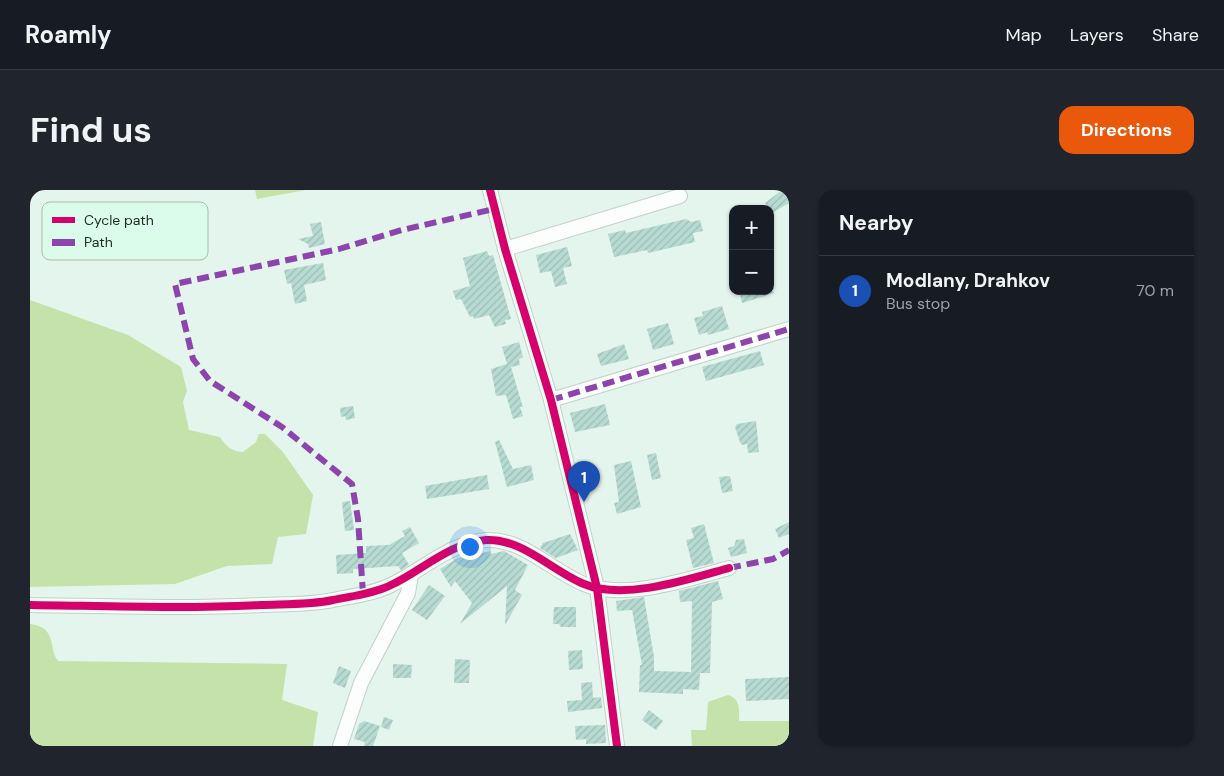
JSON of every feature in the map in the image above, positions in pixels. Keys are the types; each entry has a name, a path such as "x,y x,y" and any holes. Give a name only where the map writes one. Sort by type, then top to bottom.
{"street":[{"path":"490,190 505,249 551,400 597,588 616,746"},
{"path":"505,249 680,196"},
{"path":"551,400 789,329"},
{"path":"30,605 163,608 328,601 378,590 410,574 452,548 473,542 497,540 518,547 584,584 613,590 644,588 686,580 729,568"},
{"path":"340,746 361,683 408,592 410,574"}],"green space":[{"path":"255,190 306,190 257,199"},
{"path":"30,300 128,335 181,367 187,391 183,402 189,430 220,437 230,448 243,452 256,442 259,434 265,434 283,452 313,495 306,534 278,537 272,564 227,566 175,584 30,587"},
{"path":"30,624 45,629 49,634 58,661 287,664 282,700 318,712 313,746 30,746"},
{"path":"728,695 737,702 739,721 789,721 789,746 692,746 691,730 706,730 708,702"}],"building":[{"path":"782,190 789,190 789,203 774,212 774,205 766,205 765,203"},
{"path":"686,219 691,222 700,220 703,231 693,233 695,242 648,253 647,250 614,257 608,234 625,230 626,233"},
{"path":"321,222 325,244 309,248 308,244 298,239 313,236 310,224"},
{"path":"567,247 572,266 563,268 567,284 555,287 551,271 540,273 536,255"},
{"path":"487,251 489,256 493,255 511,319 505,320 506,324 495,327 489,315 474,319 473,316 470,317 461,299 456,300 453,291 470,286 463,258"},
{"path":"323,263 326,280 304,285 307,301 295,304 291,283 287,284 284,270"},
{"path":"740,295 768,295 742,303"},
{"path":"722,306 729,329 708,335 707,332 699,335 694,318 703,316 702,312"},
{"path":"668,323 674,344 653,350 647,329"},
{"path":"519,342 523,357 519,359 520,365 511,367 523,407 520,407 523,416 513,419 506,395 496,396 491,369 507,364 502,347"},
{"path":"624,344 629,359 601,366 597,354"},
{"path":"760,351 764,365 706,381 702,367"},
{"path":"605,404 610,425 575,432 570,413"},
{"path":"353,406 355,418 346,420 345,416 341,417 340,408"},
{"path":"756,421 759,452 748,453 747,444 742,445 735,427 737,424"},
{"path":"499,440 513,469 531,465 534,480 507,487 495,442"},
{"path":"656,453 661,478 652,480 647,455"},
{"path":"631,461 641,507 617,514 614,503 619,502 614,465"},
{"path":"487,475 489,489 427,499 425,486"},
{"path":"730,476 733,491 722,493 719,477"},
{"path":"350,501 354,530 345,531 342,502"},
{"path":"789,522 789,534 779,538 775,529"},
{"path":"704,524 714,563 693,568 686,540 694,538 691,528"},
{"path":"410,527 419,543 402,553 409,565 401,570 398,566 353,569 353,573 337,574 336,555 366,553 366,546 389,545 405,536 402,531"},
{"path":"570,534 578,550 556,558 540,548 543,543"},
{"path":"744,539 747,553 731,557 728,548 734,546 736,540"},
{"path":"491,551 491,554 504,551 528,565 515,590 522,595 505,625 507,586 460,624 472,603 455,581 451,587 440,569 458,558"},
{"path":"718,581 723,599 712,602 710,673 700,673 699,690 683,689 683,694 639,692 640,665 642,665 632,610 617,611 616,601 644,597 654,657 654,671 691,672 692,601 680,602 679,591"},
{"path":"429,585 445,596 427,620 412,610"},
{"path":"554,607 576,607 576,627 561,627 559,624 553,624"},
{"path":"582,650 583,669 569,670 568,651"},
{"path":"455,659 470,660 469,683 454,683"},
{"path":"393,664 412,665 411,678 393,678"},
{"path":"339,666 351,671 345,688 333,683"},
{"path":"789,677 789,699 746,701 745,679"},
{"path":"592,682 593,698 601,697 602,708 568,712 567,701 582,700 581,683"},
{"path":"649,710 663,721 656,730 642,720"},
{"path":"384,717 393,720 389,730 381,727"},
{"path":"364,721 380,726 373,746 364,746 365,742 354,739 359,724"},
{"path":"605,725 606,743 586,744 586,739 576,740 575,726"}],"marked path":[{"path":"363,594 358,519 352,484 282,427 210,381 193,359 175,284 339,249 402,230 494,209"},
{"path":"551,400 789,329"},
{"path":"729,568 773,559 789,550"}],"cycle path":[{"path":"490,190 505,249 551,400 597,588 617,746"},
{"path":"30,605 203,607 324,602 377,591 403,579 460,546 486,540 512,544 537,556 572,578 600,589 637,589 656,586 695,578 729,568"}],"place":[{"name":"Modlany, Drahkov","path":"584,502"}]}
